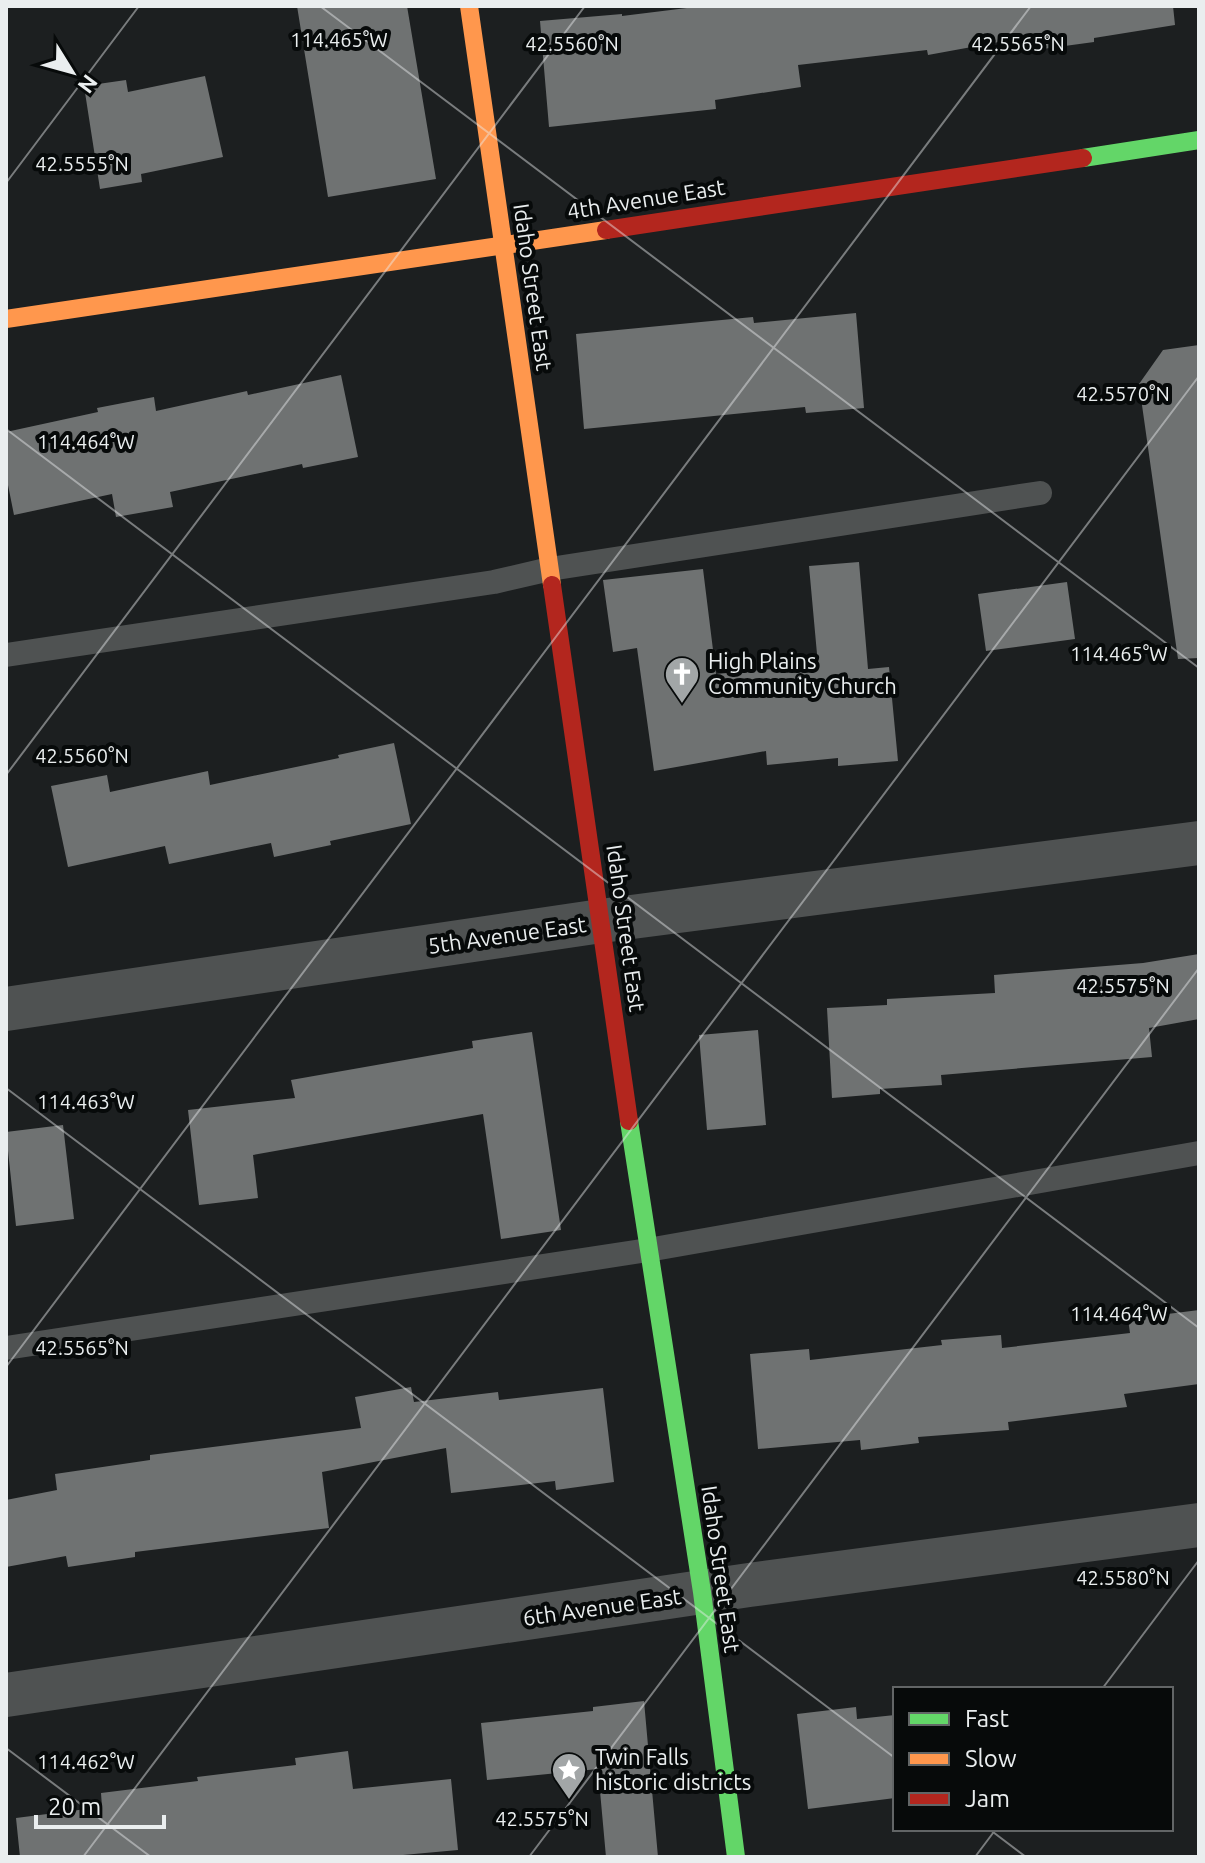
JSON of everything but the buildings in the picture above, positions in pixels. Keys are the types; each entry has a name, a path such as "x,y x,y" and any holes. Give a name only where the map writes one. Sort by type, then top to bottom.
{"street":[{"name":"Idaho Street East","path":"469,6 648,1250 702,1592 736,1857"},
{"name":"4th Avenue East","path":"6,319 1199,140"},
{"name":"5th Avenue East","path":"6,1009 601,921 1199,843"},
{"name":"6th Avenue East","path":"6,1695 702,1592 1199,1525"}],"lane":[{"path":"6,655 494,582 550,569 1040,493"},
{"path":"6,1348 648,1250 1199,1153"}],"traffic: fast":[{"path":"1083,158 1199,140"},
{"path":"629,1121 702,1592 736,1857"}],"traffic: slow":[{"path":"469,6 552,585"},
{"path":"6,319 606,230"}],"traffic: jam":[{"path":"606,230 1083,158"},
{"path":"552,585 629,1121"}],"place":[{"name":"High Plains Community Church","path":"682,705"},
{"name":"Twin Falls historic districts","path":"569,1801"}]}
